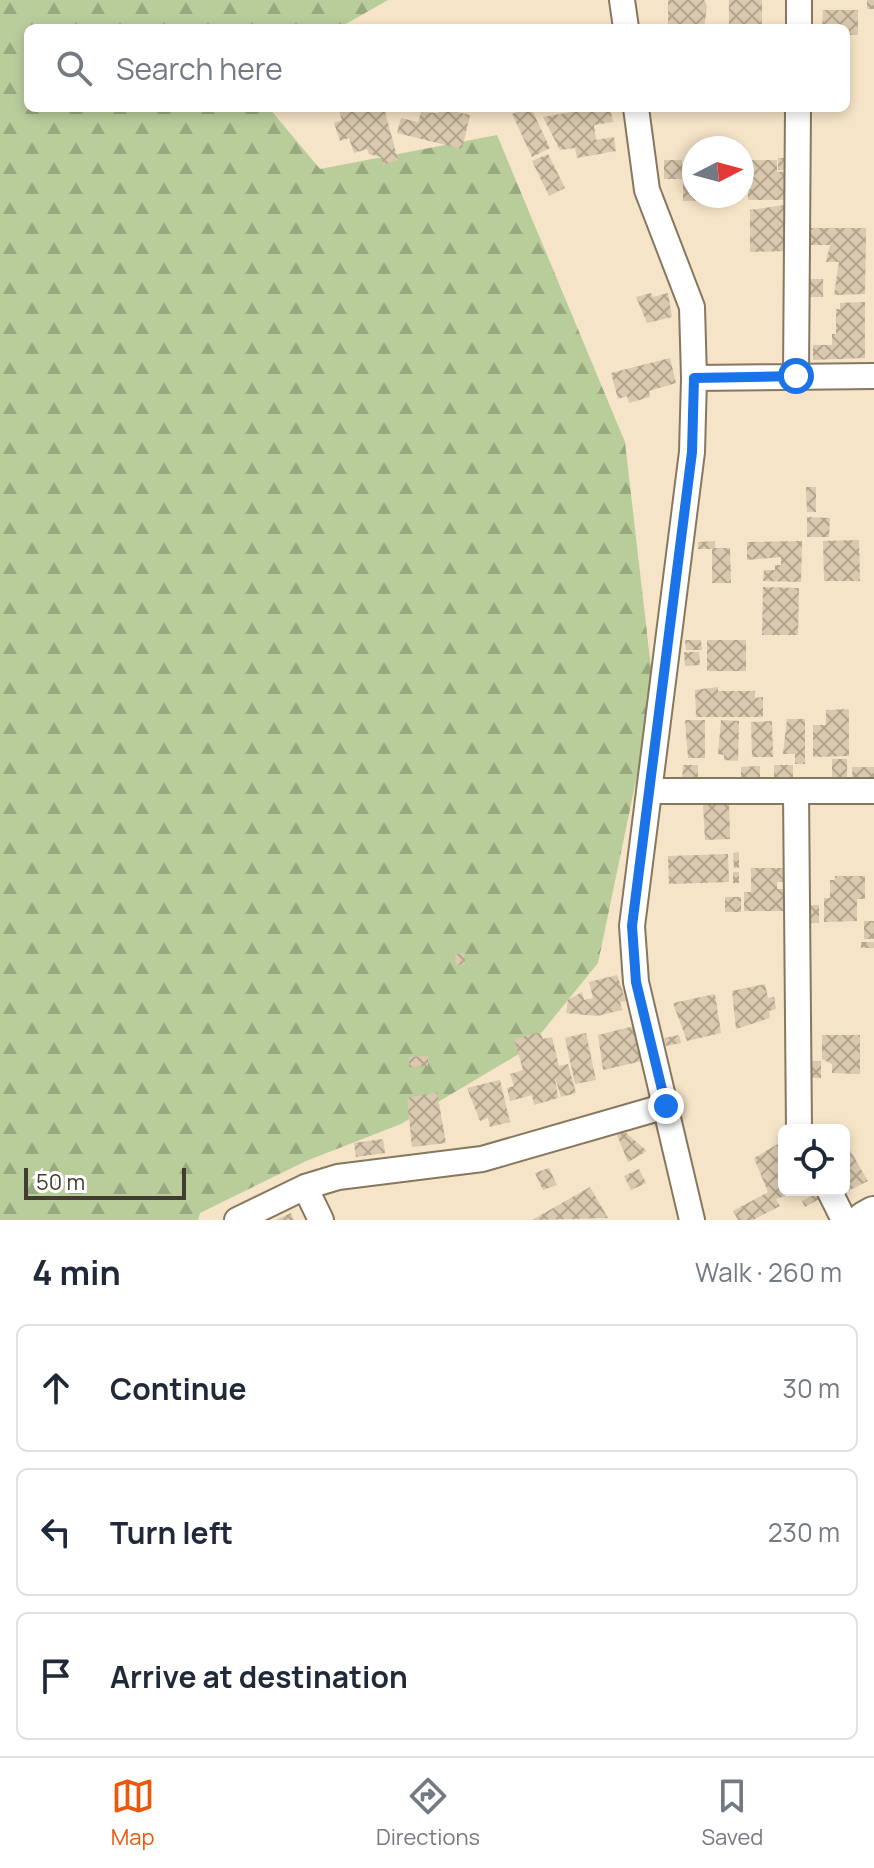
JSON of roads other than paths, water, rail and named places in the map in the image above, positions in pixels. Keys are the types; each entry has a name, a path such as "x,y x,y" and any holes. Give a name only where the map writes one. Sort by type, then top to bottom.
{"street":[{"path":"622,0 625,24"},
{"path":"799,0 799,24"},
{"path":"637,112 647,190 692,307 692,452 632,926 636,982 692,1220"},
{"path":"796,376 798,112"},
{"path":"694,378 874,376"},
{"path":"649,791 874,791"},
{"path":"796,791 799,1124"},
{"path":"237,1220 305,1187 338,1177 482,1159 666,1106"},
{"path":"305,1187 321,1220"},
{"path":"832,1196 844,1220"},
{"path":"865,1220 874,1215"}]}
